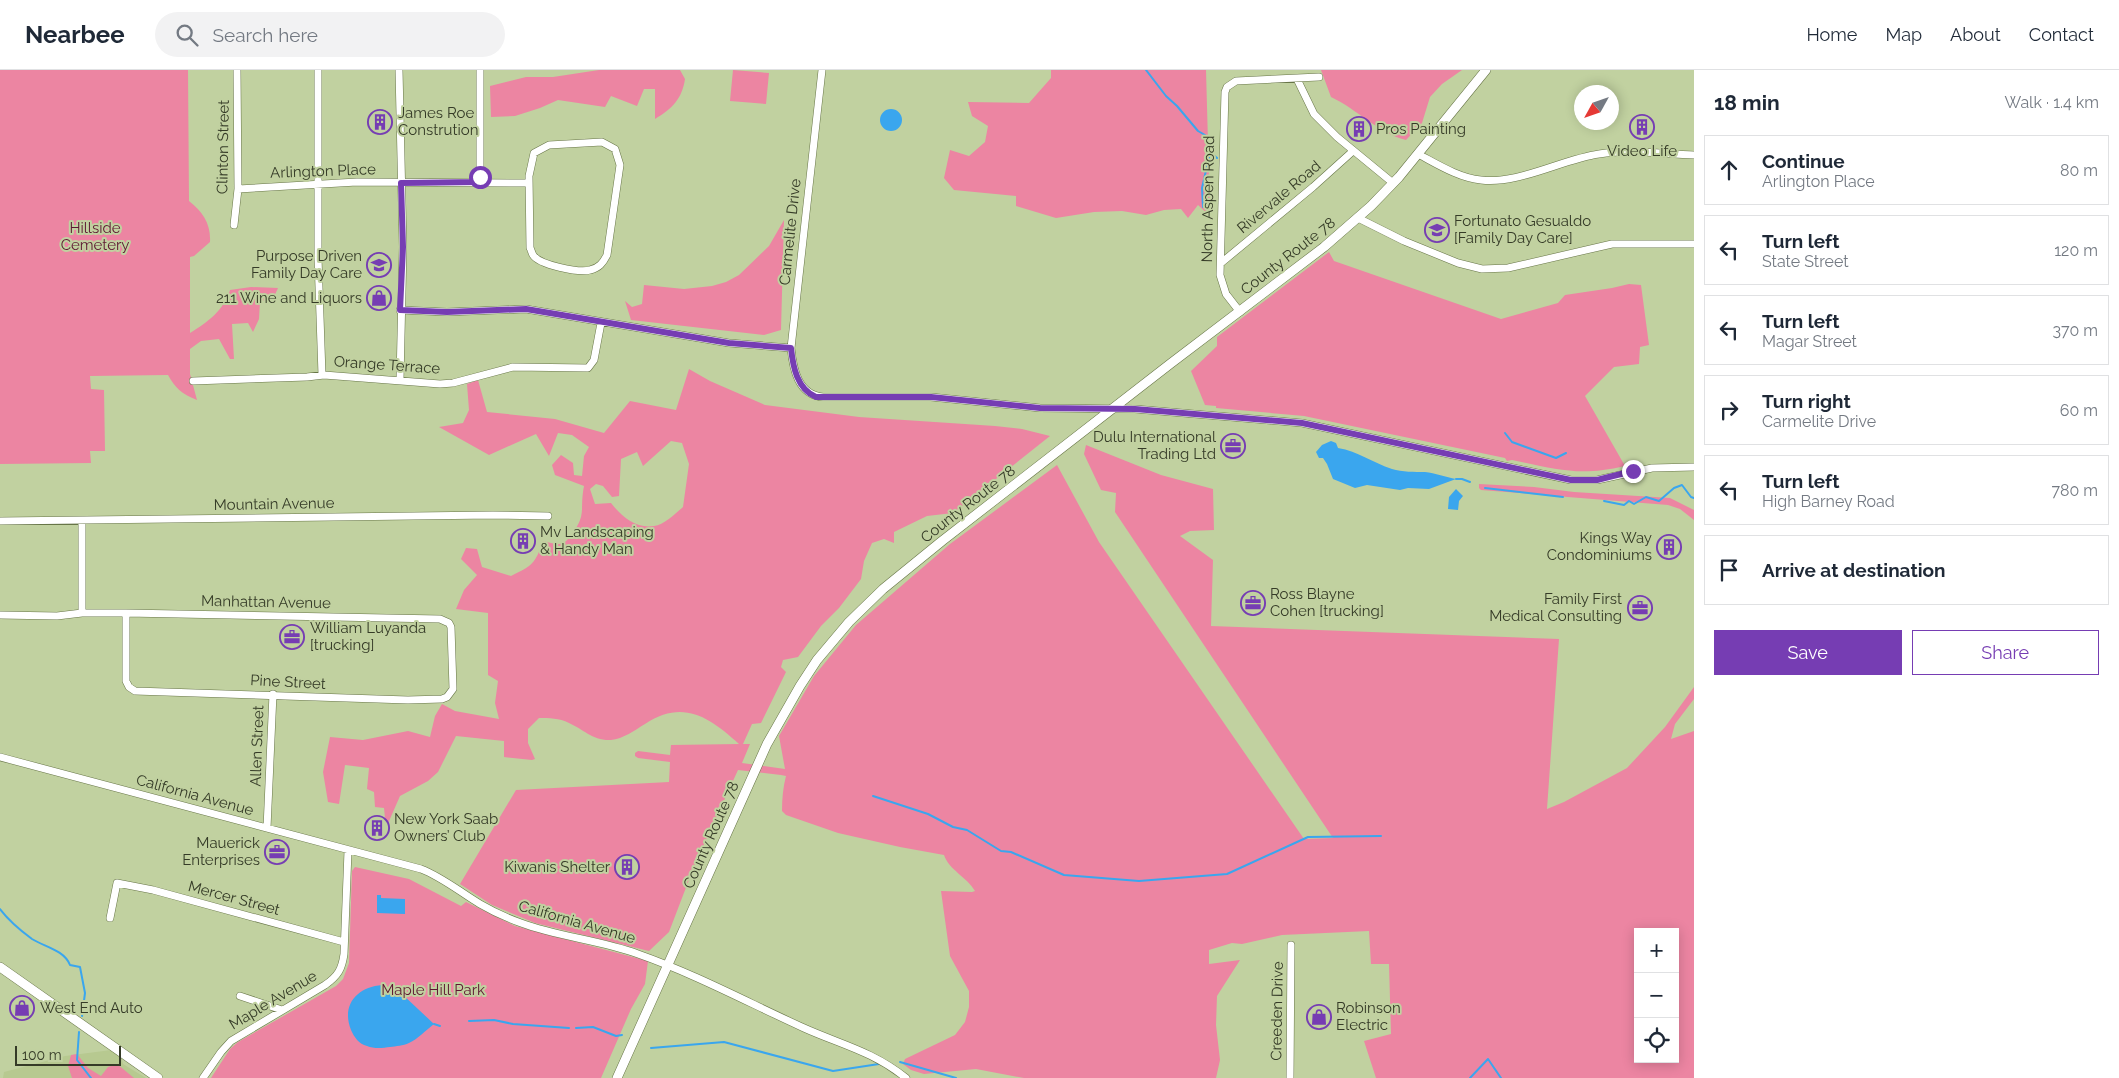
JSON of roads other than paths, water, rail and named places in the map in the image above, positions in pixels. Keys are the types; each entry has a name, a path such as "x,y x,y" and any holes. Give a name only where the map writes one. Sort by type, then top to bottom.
{"street":[{"name":"Clinton Street","path":"234,224 238,189 237,70"},
{"path":"318,70 318,258 322,375"},
{"path":"399,70 403,247 400,310 400,380"},
{"path":"480,70 480,182"},
{"name":"Carmelite Drive","path":"822,70 791,348 798,381 807,393 823,397 911,396 1040,408 1112,409"},
{"name":"County Route 78","path":"618,1078 767,744 817,660 849,622 884,589 1112,409 1324,247 1358,218 1394,183 1486,70"},
{"path":"1319,77 1297,79 1314,114 1353,150 1394,183"},
{"name":"North Aspen Road","path":"1240,312 1224,289 1220,275 1225,92 1231,84 1243,80 1297,79"},
{"path":"602,142 615,149 620,165 619,174 607,255 599,266 591,270 578,270 546,264 533,256 530,235 529,183 531,160 534,153 544,146 602,142"},
{"name":"Rivervale Road","path":"1221,264 1313,187 1353,150"},
{"path":"1418,154 1469,177 1494,181 1598,154 1626,151 1694,155"},
{"name":"Arlington Place","path":"238,189 318,183 529,183"},
{"path":"1358,218 1458,263 1482,269 1508,268 1612,244 1694,244"},
{"path":"400,310 447,312 526,309 729,343 791,348"},
{"name":"Orange Terrace","path":"193,381 307,378 322,375 440,384 453,383 513,367 588,368 594,360 601,323"},
{"path":"1112,409 1185,412 1302,423 1571,480 1597,480 1652,468 1694,467"},
{"name":"Mountain Avenue","path":"0,521 493,515 548,516"},
{"path":"82,521 82,613"},
{"name":"Manhattan Avenue","path":"0,615 57,616 82,613 126,613 440,619 449,623 452,640 453,689 447,697"},
{"name":"Pine Street","path":"126,613 128,687 134,691 273,694 408,700 442,699 447,697"},
{"name":"Allen Street","path":"267,828 273,694"},
{"name":"California Avenue","path":"0,757 407,864 430,872 482,905 520,923 620,948 667,966 807,1029 862,1050 886,1063 906,1078"},
{"name":"Maple Avenue","path":"203,1078 227,1044 334,979 342,965 348,850"},
{"name":"Mercer Street","path":"110,918 117,883 153,890 344,942"},
{"name":"Creeden Drive","path":"1290,1078 1291,945"},
{"path":"0,967 158,1078"},
{"path":"240,996 282,1010"}],"water":[{"path":"891,109 899,112 902,120 899,128 891,131 883,128 880,120 883,112"},
{"path":"1331,441 1336,443 1338,448 1392,469 1429,473 1456,479 1429,489 1408,488 1400,490 1367,485 1355,488 1333,479 1323,458 1319,458 1316,452 1322,445"},
{"path":"1456,489 1463,496 1459,501 1458,510 1448,509 1449,497"},
{"path":"377,895 381,895 381,898 405,899 405,914 377,913"},
{"path":"382,985 402,994 434,1024 416,1039 404,1045 376,1048 359,1042 352,1033 348,1021 350,1005 353,999 365,989"}],"waterway":[{"path":"1146,70 1166,96 1198,131 1205,135 1210,152 1217,158"},
{"path":"1203,207 1202,188 1210,153"},
{"path":"1505,433 1512,442 1556,458 1566,453"},
{"path":"1456,479 1470,482"},
{"path":"1604,501 1624,505 1629,501 1634,504 1646,497 1659,501 1674,488 1682,485 1691,497 1694,498"},
{"path":"1485,488 1563,497"},
{"path":"873,796 928,814 953,827 967,830 1001,851 1011,852 1064,875 1139,881 1227,874 1308,837 1381,836"},
{"path":"0,909 32,939 59,952 70,965 80,967 85,993 82,1016"},
{"path":"469,1021 494,1020 513,1024 569,1028"},
{"path":"434,1024 440,1026"},
{"path":"576,1028 593,1027 616,1036 622,1035"},
{"path":"79,1032 77,1060 91,1078"},
{"path":"651,1048 724,1042 833,1071 879,1064"},
{"path":"1470,1078 1488,1059 1501,1078"},
{"path":"900,1062 956,1078"}],"place":[{"name":"James Roe Constrution","path":"380,122"},
{"name":"Video Life","path":"1642,127"},
{"name":"Pros Painting","path":"1359,129"},
{"name":"Fortunato Gesualdo [Family Day Care]","path":"1437,230"},
{"name":"Purpose Driven Family Day Care","path":"379,265"},
{"name":"211 Wine and Liquors","path":"379,298"},
{"name":"Dulu International Trading Ltd","path":"1233,446"},
{"name":"Mv Landscaping & Handy Man","path":"523,541"},
{"name":"Kings Way Condominiums","path":"1669,547"},
{"name":"Ross Blayne Cohen [trucking]","path":"1253,603"},
{"name":"Family First Medical Consulting","path":"1640,608"},
{"name":"William Luyanda [trucking]","path":"292,637"},
{"name":"New York Saab Owners’ Club","path":"377,828"},
{"name":"Mauerick Enterprises","path":"277,852"},
{"name":"Kiwanis Shelter","path":"627,867"},
{"name":"West End Auto","path":"22,1008"},
{"name":"Robinson Electric","path":"1319,1017"}],"park label":[{"name":"Hillside Cemetery","path":"95,236"},
{"name":"Maple Hill Park","path":"433,990"}]}
